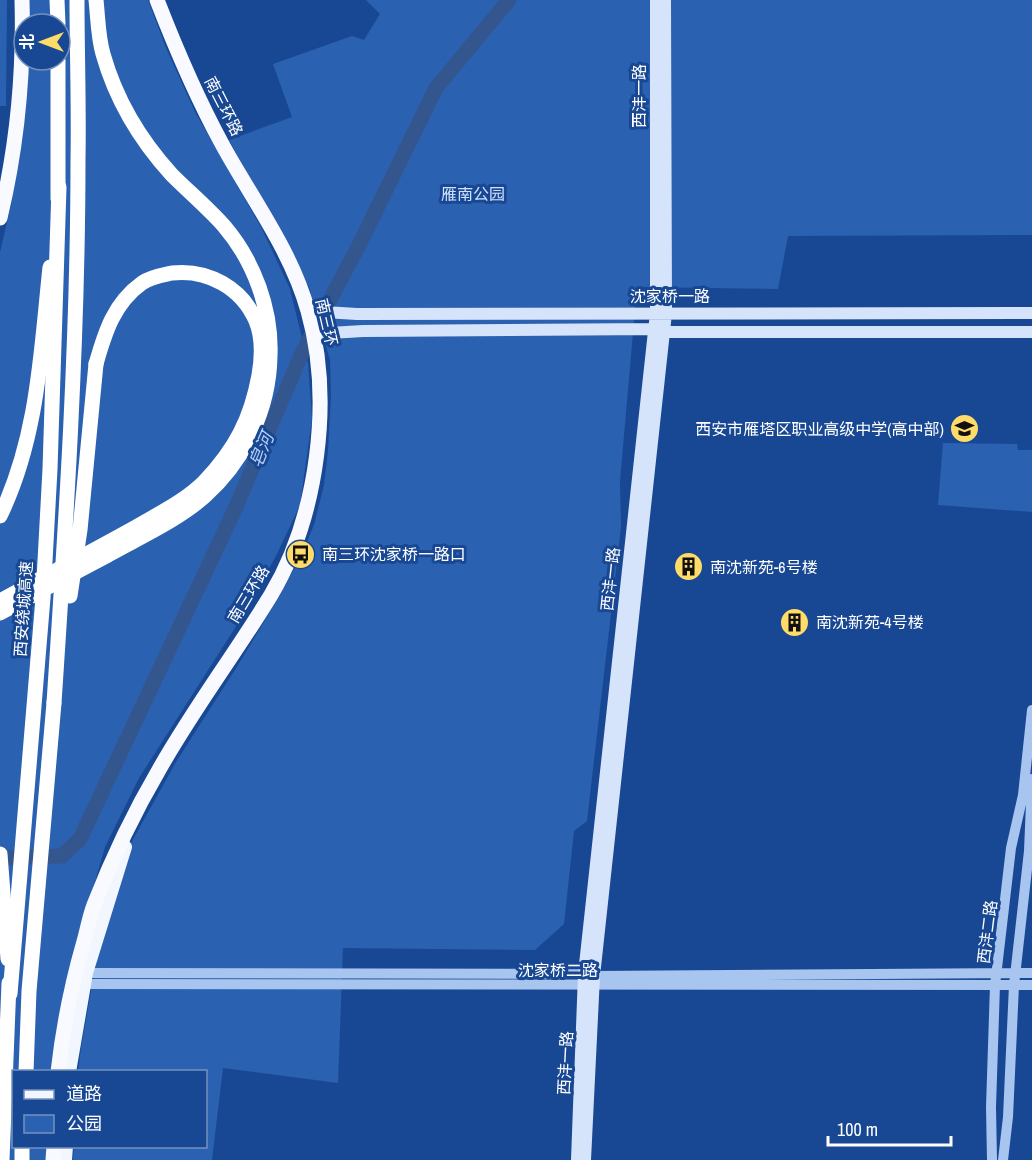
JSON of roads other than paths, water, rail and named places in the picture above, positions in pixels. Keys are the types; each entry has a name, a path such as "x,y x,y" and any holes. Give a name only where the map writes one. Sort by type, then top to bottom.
{"highway":[{"path":"0,218 5,178 15,146 22,0"},
{"path":"26,1070 29,991 54,703 66,530 74,356 78,160 77,0"},
{"path":"0,613 126,545 173,518 204,496 230,469 248,442 267,391 271,344 268,318 260,289 243,252 224,227 172,175 129,120 103,54 96,0"},
{"name":"南三环路","path":"157,0 188,76 217,134 268,221 300,288"},
{"name":"西安绕城高速","path":"2,1160 10,994 43,598 50,469 59,187 58,72"},
{"path":"0,516 9,498 24,454 36,402 59,187"},
{"path":"0,601 69,563 79,558 108,542 118,537 168,508 202,484 227,456 242,431 253,404 260,365 261,340 256,322 247,304 233,290 216,279 201,274 183,272 164,274 143,282 120,305 105,329 96,364 79,541 77,553 75,564 73,576 54,703"},
{"name":"南三环","path":"300,288 308,311 317,363"},
{"name":"南三环路","path":"58,1070 62,1035 81,977 94,906 133,818 160,767 272,593 304,518 316,469 320,421 317,363"},
{"path":"0,854 10,994"}],"main road":[{"name":"西沣一路","path":"656,0 661,313"},
{"name":"西沣一路","path":"577,1160 589,980 661,313 665,0"},
{"name":"沈家桥一路","path":"308,311 357,314 1032,313"},
{"name":"沈家桥一路","path":"313,334 363,331 659,330 1032,332"},
{"name":"南三环路","path":"69,1070 81,977"},
{"name":"西沣一路","path":"585,1160 589,980"}],"street":[{"name":"西沣二路","path":"992,1160 991,1107 995,986 1011,848 1023,795 1032,710"},
{"name":"西沣二路","path":"1003,1160 1008,1117 1015,973 1029,851 1032,779"},
{"name":"沈家桥二路","path":"589,980 1032,973"},
{"name":"沈家桥二路","path":"81,977 1032,985"}],"waterway":[{"name":"皂河","path":"0,858 62,856 80,839 235,509 302,353 359,245 436,88 509,0"}],"place":[{"name":"西安市雁塔区职业高级中学(高中部)","path":"965,429"},
{"name":"南三环沈家桥一路口","path":"301,554"},
{"name":"南沈新苑-6号楼","path":"689,567"},
{"name":"南沈新苑-4号楼","path":"795,622"}],"park label":[{"name":"雁南公园","path":"473,194"}]}
